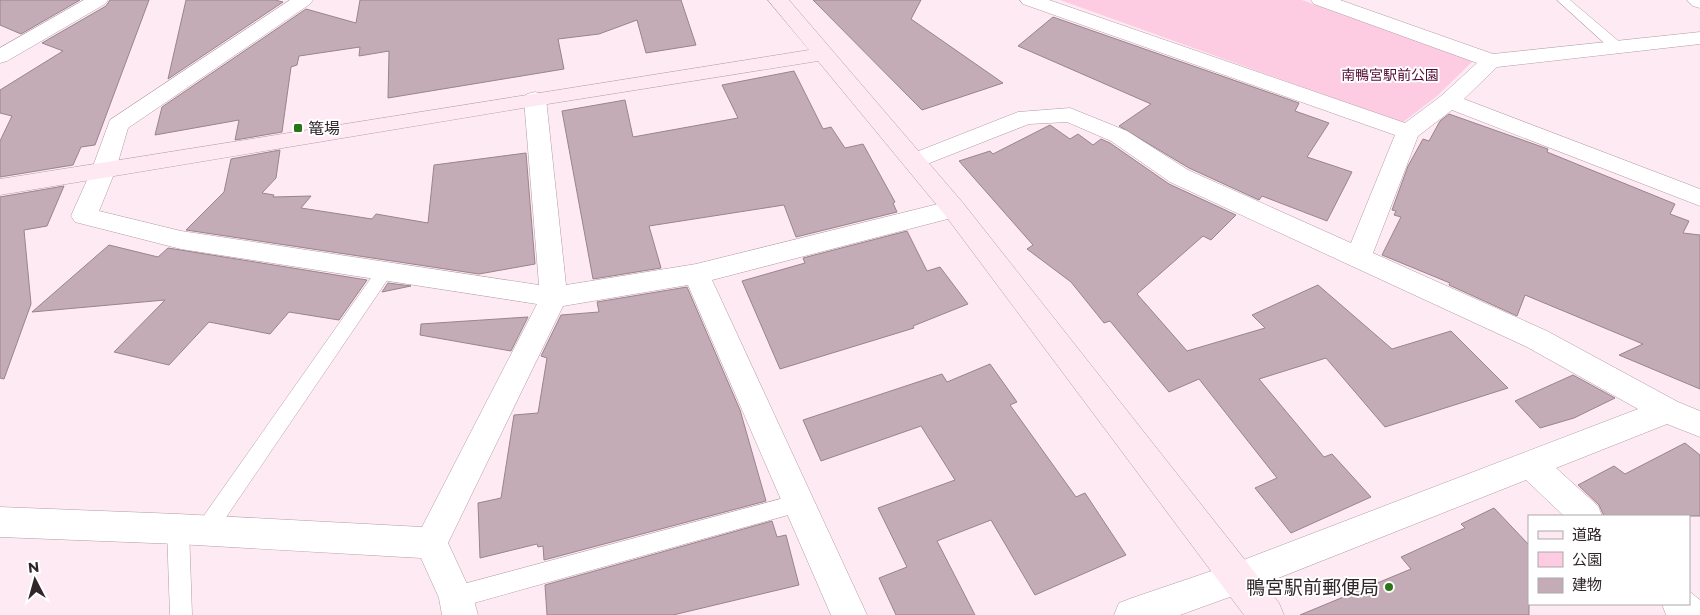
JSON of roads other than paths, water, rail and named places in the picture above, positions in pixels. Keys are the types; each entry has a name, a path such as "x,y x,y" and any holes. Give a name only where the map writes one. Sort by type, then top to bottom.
{"street":[{"path":"0,57 98,0"},
{"path":"303,0 118,125 104,169 84,216 181,240 554,297 696,274 954,209"},
{"path":"778,0 954,209 1266,615"},
{"path":"1030,0 1408,132"},
{"path":"1321,0 1491,61 1700,38"},
{"path":"0,187 535,99 824,54"},
{"path":"1358,257 1408,132 1449,101 1491,61"},
{"path":"458,606 431,543 554,297 535,99"},
{"path":"1449,101 1700,198"},
{"path":"914,161 1026,117 1070,115 1119,136 1179,176 1537,339 1667,411 1700,424"},
{"path":"696,274 850,615"},
{"path":"1132,615 1238,578 1667,411"},
{"path":"1531,465 1585,515"},
{"path":"0,522 431,543"},
{"path":"1680,605 1691,615"}],"lane":[{"path":"1563,0 1617,47"},
{"path":"181,615 192,530 384,272"},
{"path":"458,606 799,503"}],"place":[{"name":"篭場","path":"298,128"},
{"name":"鴨宮駅前郵便局","path":"1389,587"}],"park label":[{"name":"南鴨宮駅前公園","path":"1390,75"}]}
